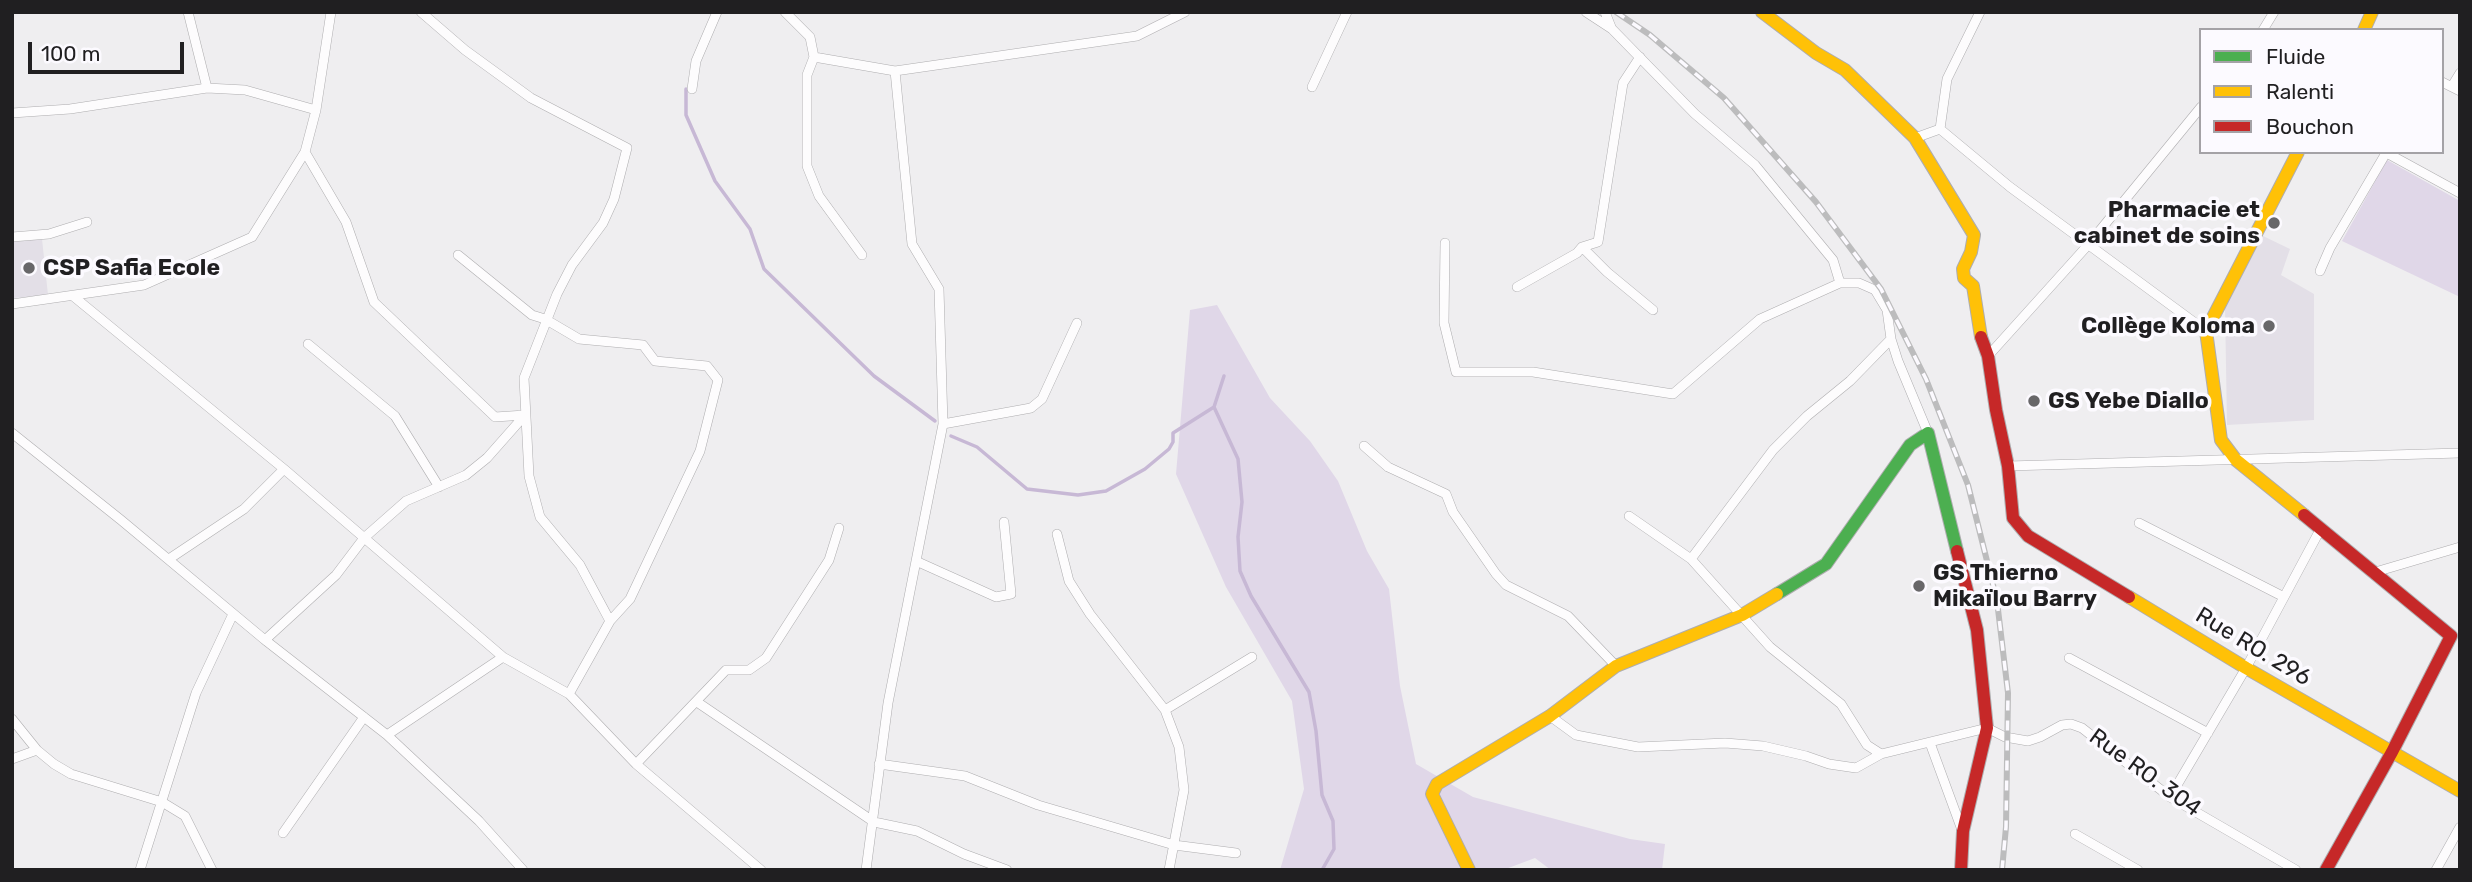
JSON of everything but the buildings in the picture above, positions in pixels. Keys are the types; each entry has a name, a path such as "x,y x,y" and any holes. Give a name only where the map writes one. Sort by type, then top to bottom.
{"street":[{"path":"188,12 207,88"},
{"path":"12,304 144,285 252,237 305,152 316,110 331,12"},
{"path":"421,12 465,50 531,98 626,148 614,199 603,223 572,265 545,319 524,378 529,476 540,517 580,565 610,621"},
{"path":"692,89 696,61 717,12"},
{"path":"785,12 810,37 814,57 807,75 807,166 819,196 862,255"},
{"path":"814,57 895,71 1137,36 1185,12"},
{"path":"1312,87 1347,12"},
{"path":"1586,12 1612,29 1695,114 1755,165 1833,260 1840,283"},
{"path":"1605,12 1612,29"},
{"path":"1762,12 1816,53 1845,70 1915,138 1975,235 1963,269 1964,278 1973,286 1979,330 1988,356 2008,466 2460,453"},
{"path":"1940,129 1947,79 1980,12"},
{"path":"2264,28 2274,12"},
{"path":"2365,28 2372,12"},
{"path":"1517,287 1577,253 1582,247 1598,242 1623,83 1640,57"},
{"path":"866,870 888,703 943,425 939,289 912,244 895,71"},
{"path":"2451,86 2460,73"},
{"path":"12,113 70,109 207,88 244,90 316,110"},
{"path":"1988,356 2088,245 2199,109"},
{"path":"1915,138 1940,129"},
{"path":"1940,129 2010,187 2206,331"},
{"path":"305,152 346,222 374,302 495,417 525,415"},
{"path":"2297,154 2206,331 2221,440 2236,460 2372,573 2455,635 2326,870"},
{"path":"2319,271 2384,154"},
{"path":"2387,154 2460,193"},
{"path":"12,237 49,234 87,222"},
{"path":"1445,243 1444,323 1456,372 1533,372 1673,394 1760,319 1840,283 1858,283 1875,290 1887,310 1891,339 1928,433 1977,629 1987,728 1963,831 1961,870"},
{"path":"1582,247 1607,272 1653,310"},
{"path":"458,255 532,314 579,340 643,345 655,361 707,366 718,380 700,451 630,599 610,621 569,694"},
{"path":"73,296 284,469 503,657 569,694 636,764 761,870"},
{"path":"943,425 1031,408 1042,399 1077,323"},
{"path":"1691,559 1773,450 1891,339"},
{"path":"309,344 395,416 439,487"},
{"path":"265,640 336,575 365,538 406,501 467,475 487,458 525,415"},
{"path":"12,433 265,640 387,735 479,821 523,870"},
{"path":"1469,870 1432,794 1437,784 1550,716 1616,666 1742,615 1826,564 1910,445 1928,433"},
{"path":"1364,446 1388,467 1446,494 1453,512 1506,585 1568,616 1616,666"},
{"name":"Rue RO. 296","path":"2008,466 2014,519 2028,536 2246,668 2460,791"},
{"path":"169,559 244,509 284,469"},
{"path":"1629,516 1691,559 1770,647 1841,704 1867,744 1881,754"},
{"path":"916,561 996,597 1011,594 1004,522"},
{"path":"2139,523 2284,597"},
{"path":"636,764 726,670 749,670 766,659 830,560 839,528"},
{"path":"2171,797 2246,668 2320,530"},
{"path":"1057,534 1069,581 1090,614 1165,710 1179,747 1184,790 1169,870"},
{"path":"2372,573 2460,547"},
{"path":"140,870 195,693 233,614"},
{"path":"387,735 503,657"},
{"path":"1165,710 1252,657"},
{"path":"2070,658 2208,733"},
{"path":"697,702 874,822 917,831 964,854 1007,870"},
{"path":"1550,716 1576,736 1638,747 1725,743 1763,746 1829,764 1856,768 1881,754 1987,728"},
{"path":"283,833 364,717"},
{"path":"12,719 37,750 71,774 162,802 185,816 212,870"},
{"name":"Rue RO. 304","path":"1987,728 2006,737 2028,741 2062,725 2071,724 2082,728 2171,797 2296,870"},
{"path":"1930,743 1963,831"},
{"path":"12,759 37,750"},
{"path":"879,764 965,776 1038,805 1174,845 1236,853"},
{"path":"2436,870 2460,827"},
{"path":"2075,834 2138,870"}],"shaded area":[{"path":"2387,160 2460,201 2460,297 2342,241"},
{"name":"Collège Koloma","path":"2263,236 2290,249 2281,275 2314,294 2314,420 2227,425 2225,306"},
{"name":"CSP Safia Ecole","path":"42,239 48,295 12,298 12,242"},
{"path":"1217,305 1270,398 1310,441 1338,481 1367,551 1389,589 1400,686 1416,764 1473,797 1630,839 1665,844 1662,870 1551,870 1535,858 1503,870 1280,870 1304,789 1292,701 1226,587 1176,474 1190,310"}],"waterway":[{"path":"686,89 686,115 715,181 750,229 764,269 874,376 935,421"},
{"path":"1224,376 1214,407 1238,459 1242,502 1238,537 1240,571 1251,596 1309,692 1322,795 1333,821 1334,849 1322,870"},
{"path":"951,436 977,447 1027,489 1078,495 1106,491 1145,469 1169,449 1173,442 1173,433 1214,407"}],"railway":[{"path":"1616,12 1650,35 1724,98 1816,202 1881,289 1926,379 1968,485 1997,601 2008,693 2006,827 2002,870"}],"traffic: fast":[{"path":"1777,594 1826,564 1910,445 1928,433 1957,551"}],"traffic: slow":[{"path":"1762,12 1816,53 1845,70 1915,138 1974,235 1971,252 1963,269 1964,278 1973,286 1981,337"},
{"path":"2365,28 2372,12"},
{"path":"2297,154 2206,331 2221,440 2236,460 2304,515"},
{"path":"1469,870 1432,794 1437,784 1550,716 1616,666 1742,615 1777,594"},
{"path":"2129,597 2460,791"}],"traffic: jam":[{"path":"1981,337 1988,356 2008,466 2013,518 2028,536 2129,597"},
{"path":"2304,515 2451,636 2392,752 2326,870"},
{"path":"1957,551 1977,630 1987,728 1963,831 1961,870"}],"place":[{"name":"Pharmacie et cabinet de soins","path":"2274,223"},
{"name":"CSP Safia Ecole","path":"29,268"},
{"name":"Collège Koloma","path":"2269,326"},
{"name":"GS Yebe Diallo","path":"2034,401"},
{"name":"GS Thierno Mikaïlou Barry","path":"1919,586"}]}
